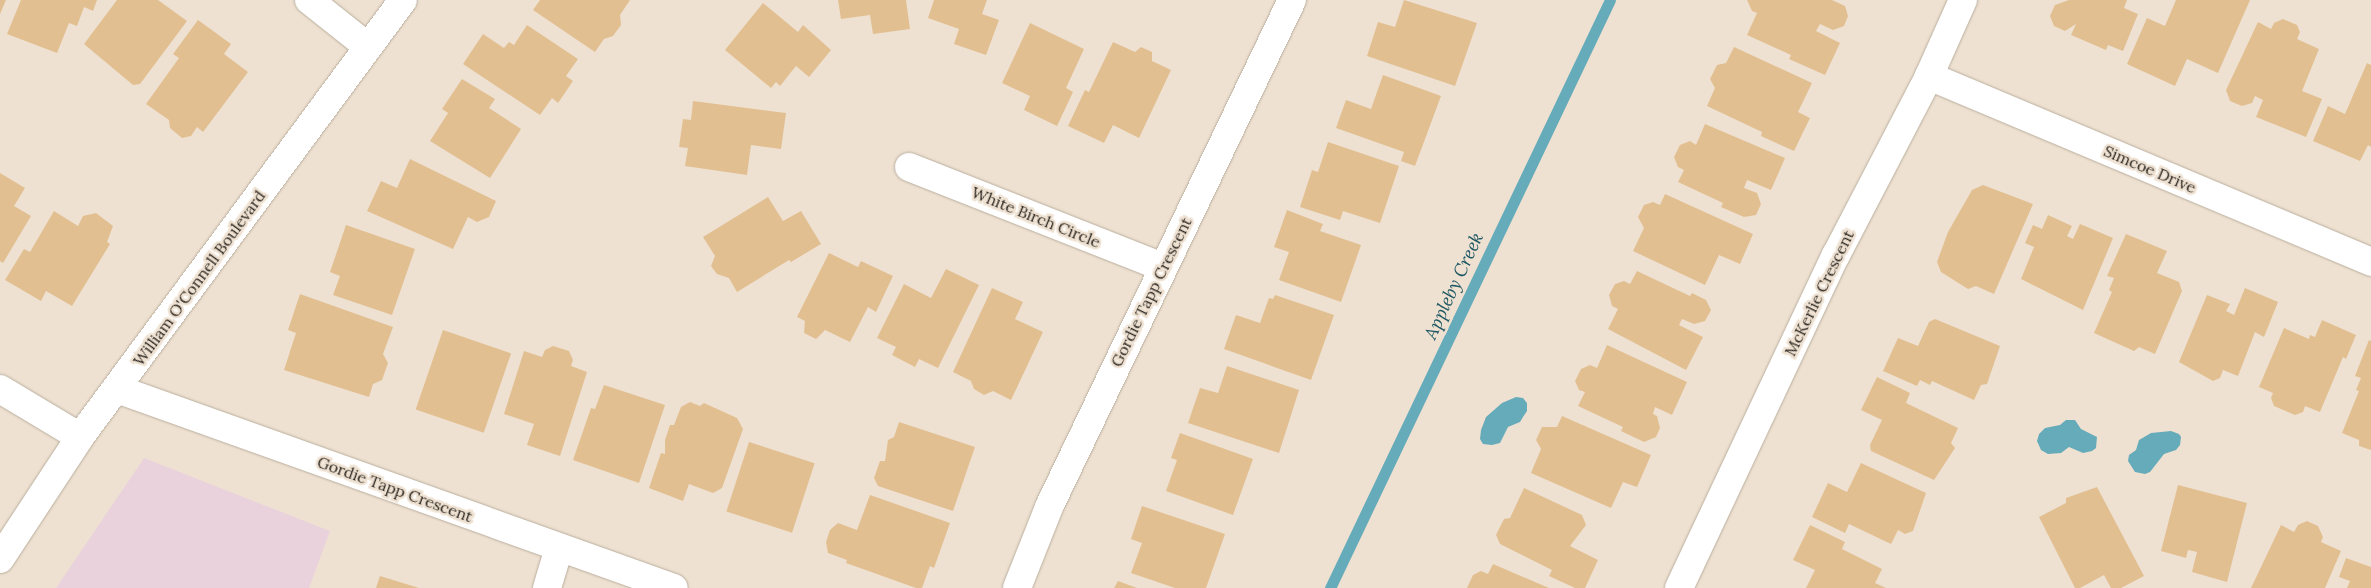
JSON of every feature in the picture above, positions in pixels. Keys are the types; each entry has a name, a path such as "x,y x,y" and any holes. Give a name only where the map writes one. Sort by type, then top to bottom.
{"street":[{"path":"309,0 368,47"},
{"name":"William O'Connell Boulevard","path":"0,559 80,437 403,0"},
{"name":"Gordie Tapp Crescent","path":"1018,588 1049,507 1292,0"},
{"name":"McKerlie Crescent","path":"1679,588 1836,255 1929,76 1963,0"},
{"name":"Simcoe Drive","path":"1929,76 2371,262"},
{"name":"White Birch Circle","path":"909,167 1163,268"},
{"path":"0,389 80,437"},
{"name":"Gordie Tapp Crescent","path":"117,389 674,588"},
{"path":"547,588 559,548"}],"shaded area":[{"path":"144,458 330,531 309,588 56,588"}],"water":[{"path":"1516,397 1523,398 1527,403 1527,411 1520,422 1508,427 1500,443 1492,445 1483,444 1480,439 1481,430 1486,417 1502,403"},
{"path":"2066,420 2075,420 2081,429 2097,437 2096,448 2083,453 2069,447 2061,453 2048,454 2041,450 2037,441 2039,434 2045,428 2060,425"},
{"path":"2171,431 2179,434 2181,437 2180,445 2176,450 2164,454 2150,472 2145,474 2135,472 2128,461 2129,455 2136,450 2139,440 2151,433"}],"building":[{"path":"0,0 6,0 0,14"},
{"path":"21,0 97,0 93,11 84,7 77,26 69,23 57,53 7,34"},
{"path":"117,0 158,0 187,21 140,84 133,85 84,44"},
{"path":"540,0 630,0 620,15 621,25 613,36 604,39 595,52 533,10"},
{"path":"838,0 906,0 910,29 873,34 870,15 841,19"},
{"path":"934,0 987,0 982,14 999,20 986,55 954,44 959,29 928,18"},
{"path":"1404,0 1477,23 1455,86 1367,56 1378,22 1395,27"},
{"path":"1747,0 1832,0 1845,6 1848,16 1844,26 1833,30 1820,24 1816,31 1840,43 1825,75 1789,59 1791,55 1747,35 1757,13 1752,11"},
{"path":"2069,0 2127,0 2124,8 2138,14 2123,51 2108,45 2106,50 2071,35 2076,24 2065,31 2054,26 2050,16 2055,5"},
{"path":"2176,0 2250,0 2218,73 2187,59 2175,86 2127,64 2147,18 2165,26"},
{"path":"763,3 798,32 803,25 831,50 809,77 796,66 780,86 776,82 771,88 725,50"},
{"path":"2283,19 2297,25 2300,32 2297,39 2319,49 2302,91 2322,99 2306,137 2256,117 2263,100 2255,96 2252,103 2242,106 2230,101 2226,90 2258,22 2271,29 2274,23"},
{"path":"198,20 231,44 224,54 248,72 203,132 197,127 191,136 182,138 170,128 169,120 146,104 179,58 173,54"},
{"path":"1030,23 1084,49 1066,88 1073,92 1057,126 1024,110 1030,96 1002,83"},
{"path":"527,25 578,59 566,76 573,81 558,103 552,98 540,115 463,64 483,34 504,48 509,42 514,45"},
{"path":"1113,42 1135,52 1141,47 1152,52 1152,61 1171,70 1139,138 1113,125 1104,143 1068,126 1085,90 1089,92"},
{"path":"1734,47 1812,83 1798,112 1810,118 1794,151 1761,136 1762,132 1707,106 1715,88 1710,79 1717,65 1726,63"},
{"path":"2367,63 2371,65 2371,147 2368,145 2360,161 2313,141 2328,106 2345,114"},
{"path":"1383,75 1441,96 1415,166 1401,161 1404,152 1336,128 1346,100 1371,109"},
{"path":"462,79 495,99 489,108 521,129 490,178 430,141 448,113 442,109"},
{"path":"693,101 786,113 781,149 751,145 747,175 685,166 688,148 679,147 683,119 691,120"},
{"path":"1705,124 1785,158 1771,190 1747,180 1744,188 1757,193 1761,204 1756,215 1744,217 1721,207 1723,203 1678,182 1684,170 1678,167 1674,157 1680,145 1690,141 1696,145"},
{"path":"1328,142 1399,166 1380,223 1343,211 1340,220 1300,207 1312,170 1318,172"},
{"path":"410,159 496,201 489,217 477,222 468,217 453,249 367,211 381,181 397,188"},
{"path":"0,173 25,188 14,206 31,216 3,263 0,261"},
{"path":"1983,185 2033,204 1994,294 1976,286 1968,289 1941,272 1937,262 1948,232 1972,190"},
{"path":"1665,194 1753,234 1740,264 1719,255 1705,285 1633,251 1644,228 1638,217 1644,205 1653,202 1660,205"},
{"path":"768,197 783,221 801,211 821,244 791,262 789,260 737,292 729,278 717,274 711,266 715,256 703,237"},
{"path":"1287,210 1323,224 1320,231 1361,245 1341,302 1279,280 1289,252 1274,247"},
{"path":"54,211 78,226 83,216 96,213 113,226 107,242 110,244 72,306 46,291 41,301 5,280 24,249 30,252"},
{"path":"2048,215 2072,226 2067,236 2073,239 2080,224 2113,238 2083,310 2021,279 2034,247 2025,243 2033,225 2042,229"},
{"path":"346,225 415,249 392,315 333,295 340,276 330,272"},
{"path":"2126,234 2167,251 2157,273 2179,282 2182,291 2155,354 2139,347 2134,351 2094,333 2112,292 2109,290 2114,278 2107,276"},
{"path":"829,253 858,267 861,261 893,276 876,312 868,307 850,342 825,330 816,339 804,333 805,321 797,317"},
{"path":"946,269 979,285 938,368 919,359 915,367 892,355 896,347 877,338 904,284 931,298"},
{"path":"1637,271 1690,296 1692,293 1706,300 1711,310 1705,321 1694,324 1682,319 1679,325 1703,337 1686,370 1608,329 1618,309 1612,306 1609,295 1615,284 1624,281 1630,284"},
{"path":"992,288 1023,302 1015,319 1043,332 1011,400 993,391 984,395 974,389 971,381 953,372"},
{"path":"2245,288 2278,302 2264,337 2255,332 2238,376 2223,370 2220,378 2213,381 2179,362 2207,295 2230,304 2226,311 2234,315"},
{"path":"300,294 393,327 383,354 388,363 382,380 373,384 369,397 284,370 296,333 288,330"},
{"path":"1275,295 1334,315 1311,380 1224,349 1236,315 1260,323 1269,298 1273,299"},
{"path":"1935,319 2000,346 1987,384 1981,385 1974,400 1932,381 1930,385 1920,380 1917,386 1883,371 1898,338 1918,346 1929,322"},
{"path":"2322,320 2356,335 2346,359 2343,357 2320,412 2305,406 2303,412 2295,415 2274,406 2271,398 2273,393 2259,387 2284,328 2309,339 2310,335 2315,337"},
{"path":"443,330 511,353 484,433 416,409"},
{"path":"2369,340 2371,341 2371,450 2359,446 2359,440 2342,433 2359,391 2356,390 2361,378 2355,376"},
{"path":"1607,345 1687,382 1672,415 1655,407 1653,414 1657,416 1660,428 1656,437 1644,442 1621,431 1623,427 1578,406 1585,392 1579,390 1575,381 1581,369 1590,365 1597,368"},
{"path":"553,346 569,351 573,360 571,366 587,372 560,456 527,445 534,424 504,414 524,351 542,357 545,350"},
{"path":"1227,366 1299,390 1279,453 1188,423 1200,388 1218,393"},
{"path":"1877,377 1910,393 1906,403 1958,428 1951,443 1955,448 1934,480 1871,451 1870,445 1882,420 1861,410"},
{"path":"604,385 665,405 639,483 573,460 591,408 595,409"},
{"path":"690,402 700,406 704,403 737,418 743,429 722,488 713,493 689,484 683,501 649,488 661,453 665,454 665,440 670,425 674,425 681,407"},
{"path":"1562,416 1651,455 1637,487 1623,482 1611,508 1531,473 1541,449 1536,440 1542,427 1557,427"},
{"path":"899,422 975,447 953,511 878,486 874,478 880,461 885,461 888,440 894,437"},
{"path":"1180,433 1253,459 1233,515 1166,491 1177,460 1171,458"},
{"path":"749,442 815,463 792,533 726,511"},
{"path":"1861,463 1926,493 1913,531 1905,534 1898,530 1891,544 1849,524 1845,533 1812,517 1828,483 1847,492"},
{"path":"2178,485 2247,503 2227,582 2192,572 2197,552 2188,550 2186,558 2161,551"},
{"path":"2097,487 2144,576 2121,588 2111,588 2104,575 2080,588 2075,588 2039,517 2066,503 2066,498"},
{"path":"1524,488 1582,515 1586,525 1570,546 1598,560 1585,588 1575,588 1549,576 1552,570 1500,544 1496,535 1504,519 1510,518"},
{"path":"870,495 950,523 934,568 930,566 922,588 916,588 846,563 847,560 828,553 826,542 830,530 838,523 857,530"},
{"path":"1142,506 1225,534 1206,588 1175,588 1131,573 1142,543 1131,539"},
{"path":"2307,521 2318,526 2323,537 2321,542 2341,551 2325,588 2251,588 2281,525 2294,532 2298,525"},
{"path":"1810,525 1845,542 1842,549 1882,569 1875,583 1886,588 1806,588 1815,570 1793,560"},
{"path":"2346,558 2371,567 2371,588 2347,588 2350,581 2339,577"},
{"path":"1493,564 1549,588 1467,588 1473,575 1481,571 1488,574"},
{"path":"380,576 419,588 376,588"},
{"path":"1118,581 1137,588 1114,588"}],"waterway":[{"name":"Appleby Creek","path":"1330,588 1610,0"}]}
